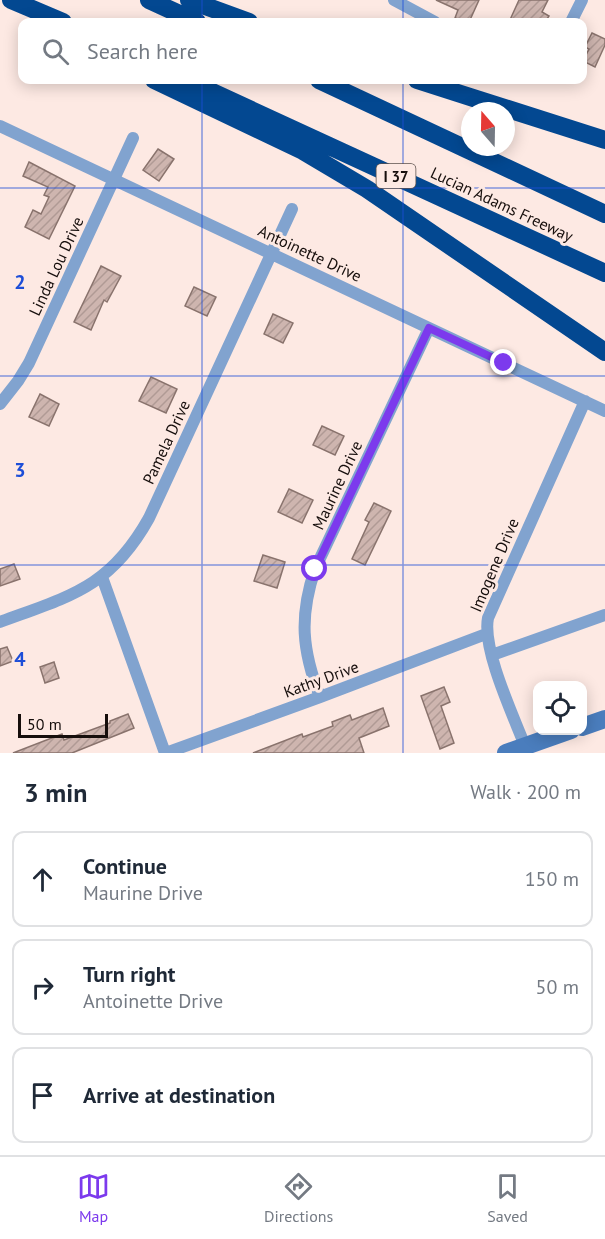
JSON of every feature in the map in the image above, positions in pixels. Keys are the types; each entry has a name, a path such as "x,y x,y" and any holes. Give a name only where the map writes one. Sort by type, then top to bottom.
{"highway":[{"path":"11,0 52,18"},
{"path":"149,0 188,18"},
{"path":"189,0 238,18"},
{"path":"162,84 303,151 349,178 605,352"},
{"name":"Lucian Adams Freeway","path":"195,84 605,273"},
{"path":"328,84 605,214"},
{"path":"430,84 605,140"}],"main road":[{"path":"587,725 605,719"},
{"path":"506,753 557,735"}],"street":[{"path":"394,0 428,18"},
{"path":"573,18 582,0"},
{"name":"Antoinette Drive","path":"0,126 605,411"},
{"name":"Linda Lou Drive","path":"0,404 18,381 28,363 133,138"},
{"name":"Pamela Drive","path":"0,622 63,599 102,577 129,550 149,518 292,209"},
{"name":"Maurine Drive","path":"320,698 307,657 304,623 307,595 315,569 429,328"},
{"name":"Imogene Drive","path":"525,746 492,655 486,634 488,618 585,401"},
{"path":"102,577 166,753"},
{"path":"492,655 605,615"},
{"name":"Kathy Drive","path":"166,753 320,698 486,634"}],"building":[{"path":"436,0 479,0 471,18 455,18 458,10"},
{"path":"519,0 548,0 542,12 549,16 548,18 511,18"},
{"path":"592,33 605,39 605,45 595,67 587,63 589,49 587,43"},
{"path":"158,149 174,159 159,181 143,170"},
{"path":"29,162 75,186 49,239 25,227 33,210 41,214 49,197 44,195 48,187 23,176"},
{"path":"101,266 121,276 107,302 104,300 91,330 74,322"},
{"path":"194,287 216,297 207,316 185,306"},
{"path":"273,314 293,323 283,343 264,334"},
{"path":"151,377 177,389 166,413 139,401"},
{"path":"40,394 59,404 49,426 29,417"},
{"path":"322,426 344,436 335,455 313,445"},
{"path":"289,489 313,500 302,523 278,512"},
{"path":"374,503 391,511 365,565 352,559 369,522 365,520"},
{"path":"263,555 285,562 277,588 254,581"},
{"path":"14,564 20,579 0,586 0,569"},
{"path":"7,647 13,661 0,666 0,649"},
{"path":"54,662 59,678 45,683 40,667"},
{"path":"444,687 450,702 441,706 454,743 440,749 421,696"},
{"path":"383,708 389,726 359,738 364,753 253,753 302,734 303,737 333,726 332,722 350,715 352,720"},
{"path":"128,714 134,728 72,753 13,753 62,734 64,740"}],"route":[{"path":"315,569 429,328 504,363"}]}
